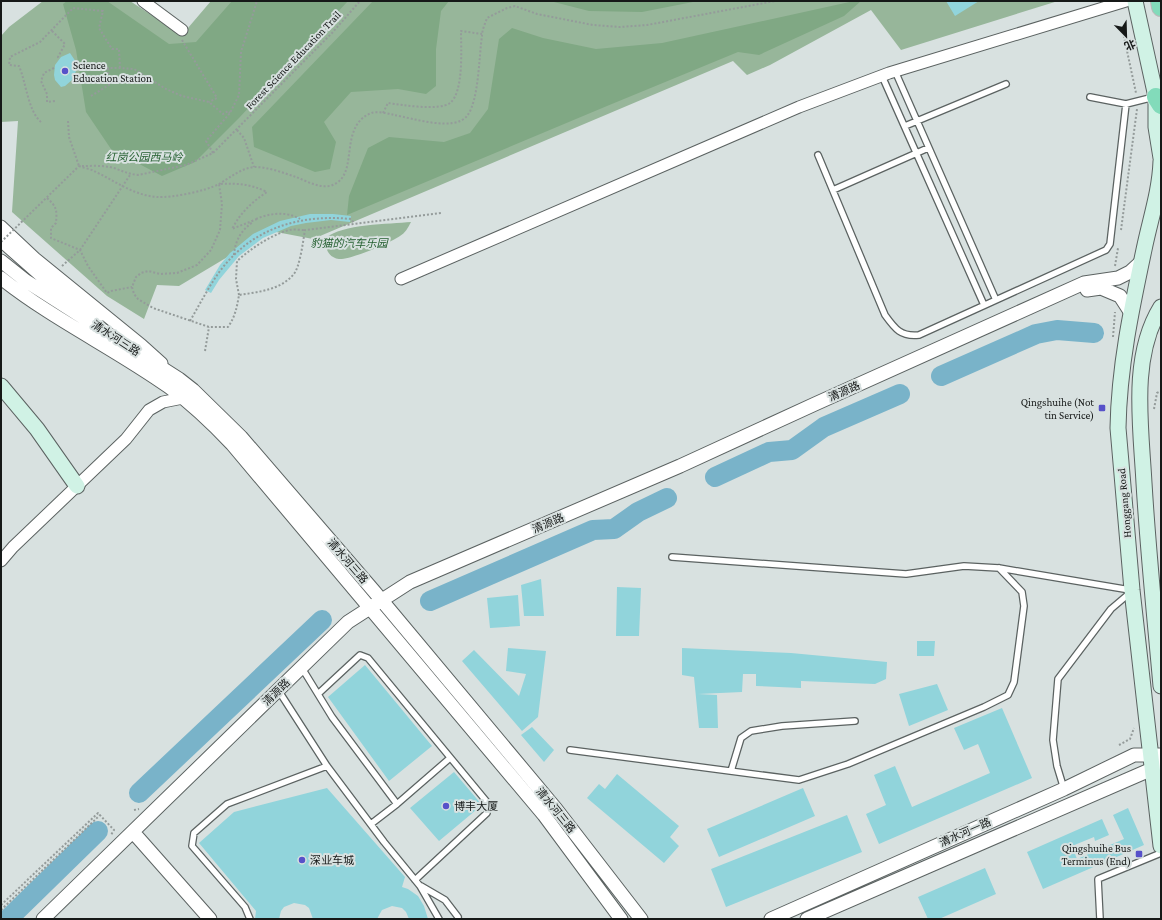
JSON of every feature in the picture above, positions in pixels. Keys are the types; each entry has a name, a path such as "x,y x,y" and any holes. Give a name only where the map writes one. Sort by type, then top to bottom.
{"highway":[{"path":"1160,1 1161,7"}],"main road":[{"path":"1135,1 1159,101 1156,127 1161,158"},
{"name":"Honggang Road","path":"1161,161 1159,186 1141,262 1122,364 1118,407 1118,428 1132,590 1156,760 1161,846"},
{"name":"Honggang Road","path":"1161,307 1145,343 1141,376 1141,396 1146,513 1161,686"},
{"path":"1,386 37,429 77,486"}],"street":[{"path":"143,1 181,29"},
{"path":"401,279 800,107 895,71 1126,1"},
{"path":"1,226 35,258 142,345 178,379"},
{"path":"1,241 42,276 93,313 130,346"},
{"name":"清水河三路","path":"1,261 26,281 130,346 178,379 188,394 232,444 544,815 621,919"},
{"name":"清源路","path":"43,919 353,628 372,611 410,582 680,466 1084,283 1118,278 1130,272 1141,262"},
{"name":"清水河三路","path":"1,278 48,312 118,354 170,388 188,394 241,437 556,809 641,919"},
{"name":"清源路","path":"383,603 412,588 683,472 872,385 1086,291 1100,288 1120,296 1131,313"},
{"path":"1,561 12,547 126,439 149,410 163,402 188,394"},
{"name":"清源路","path":"51,919 348,622 372,611"},
{"name":"清水河一路","path":"771,919 1064,789 1134,755 1156,760"},
{"name":"清水河一路","path":"807,919 1156,760"},
{"path":"135,834 210,919"}],"lane":[{"path":"895,71 996,300"},
{"path":"882,76 984,305"},
{"path":"905,126 1006,84"},
{"path":"1090,97 1126,104 1159,101"},
{"path":"818,155 892,326 900,333 909,336 918,335 1106,250 1110,244 1126,104"},
{"path":"832,190 928,148"},
{"path":"672,558 906,574 964,566 999,568 1132,590"},
{"path":"570,750 799,780 848,764 984,707 1008,695 1014,682 1024,606 1022,592 999,568"},
{"path":"1064,789 1057,766 1053,740 1058,679 1111,609 1132,590"},
{"path":"318,694 360,655 368,658 487,802 487,813 415,880"},
{"path":"305,673 340,728 397,804"},
{"path":"282,696 327,766 420,886 439,919"},
{"path":"731,771 741,738 751,731 782,726 854,721"},
{"path":"371,824 397,804 450,758"},
{"path":"250,919 245,907 192,846 194,833 227,804 327,766"},
{"path":"1100,919 1098,880 1161,853"},
{"path":"420,886 445,900 458,917"}],"path":[{"path":"213,153 206,141 230,113 239,95 241,52 257,1"},
{"name":"Forest Science Education Trail","path":"130,174 138,175 186,165 213,153 332,33 360,1"},
{"path":"79,166 95,171 134,192 158,197 200,191 219,184 232,175 243,170 254,167 266,168 317,186 332,186 340,180 346,170 353,131 360,121 371,113 383,113 448,124 458,122 467,116 473,103 482,34 487,18 507,8 515,6 536,14 593,25 620,27 648,25 775,1"},
{"path":"41,122 36,118 19,66 9,65 10,57 40,42 73,8 103,11 99,28 112,49 119,49 120,68"},
{"path":"181,29 180,37 217,98 209,102"},
{"path":"52,30 65,44 58,57 59,59"},
{"path":"383,113 388,103 406,106 440,107 449,104 455,97 458,88 461,31 482,34"},
{"path":"76,64 80,65 84,63 91,68 134,69 166,89 182,96 209,102 223,114 228,111 230,113"},
{"path":"54,68 44,73 41,81 46,94 47,102 56,101"},
{"path":"91,96 109,85 108,68"},
{"path":"68,121 68,137 79,166"},
{"path":"237,130 244,138 254,167"},
{"path":"1,241 79,166 113,168 130,174 80,250 62,266"},
{"path":"219,184 245,184 256,186 267,192 248,206 238,218 232,229 257,219 279,213 290,215 301,220"},
{"path":"219,184 222,204 220,230 211,250 197,265 177,273 160,274 148,271 141,273 136,277 132,287 134,294 138,299 153,308 209,327 228,328 236,311 239,295 236,279 237,261 252,248 270,238 290,230 305,230 355,223 381,222 441,213"},
{"path":"47,198 55,206 57,215 56,223 51,228 51,238 80,250 88,266 107,293 132,287"},
{"path":"190,321 217,276 234,255 261,235 286,224 301,220 335,217 351,219 355,223"},
{"path":"234,255 234,245 239,235 257,219"},
{"path":"239,295 262,291 278,286 294,274 299,259 305,230"},
{"path":"204,351 209,327"},
{"path":"1153,413 1157,392 1161,392"},
{"path":"1,905 98,813 114,830"},
{"path":"1,910 100,815"}],"green space":[{"name":"红岗公园西马岭","path":"43,1 130,1 182,35 211,1 1058,1 901,50 871,10 770,65 747,75 733,61 313,239 271,231 179,286 157,285 144,319 107,296 12,212 18,121 1,122 1,36 9,27"},
{"path":"67,1 107,1 169,44 196,42 232,1 348,1 239,118 195,162 162,176 111,149 86,112 76,50 63,4"},
{"path":"373,1 449,1 441,11 436,49 436,86 426,94 398,89 351,92 324,122 336,142 330,169 315,172 254,147 252,127"},
{"path":"550,1 698,1 642,12 589,11"},
{"path":"854,1 861,1 844,16 759,55 738,52 347,215 349,196 368,148 389,137 444,142 470,133 488,109 499,39 512,28 543,38 596,49 662,43"},
{"name":"豹猫的汽车乐园","path":"411,222 402,235 379,247 352,257 339,259 332,257 328,252 326,238 333,233 354,227"}],"building":[{"path":"946,1 979,1 955,16"},
{"name":"Science Education Station","path":"70,53 76,62 76,71 72,80 65,86 61,87 55,80 55,65 61,57"},
{"path":"310,214 351,216 350,222 331,220 306,223 291,226 263,238 239,256 219,280 211,293 205,290 220,265 230,253 253,234 280,221"},
{"path":"541,579 544,616 524,616 521,585"},
{"path":"617,587 641,588 639,636 616,636"},
{"path":"518,595 520,626 490,628 487,598"},
{"path":"917,641 935,641 934,656 917,656"},
{"path":"508,648 546,651 538,717 522,731 462,661 474,650 519,696 526,674 506,671"},
{"path":"682,648 791,653 887,662 886,679 875,684 801,681 801,688 756,686 756,674 743,674 742,692 698,694 717,695 718,728 699,728 694,677 682,675"},
{"path":"365,665 432,746 389,781 328,697"},
{"path":"937,684 948,710 909,726 899,694"},
{"path":"1002,708 1032,778 879,844 866,814 886,805 874,775 895,766 912,807 990,773 978,744 964,750 954,728"},
{"path":"532,727 554,750 544,762 521,735"},
{"name":"博丰大厦","path":"454,772 482,805 439,841 410,808"},
{"path":"617,774 679,826 670,837 679,846 664,863 587,798 599,784 605,789"},
{"name":"深业车城","path":"327,788 405,877 402,887 418,896 424,906 428,919 409,919 406,912 402,908 392,906 382,910 377,919 313,919 309,908 305,905 294,903 284,907 281,911 279,919 255,919 256,911 199,843 234,812"},
{"path":"803,788 815,816 719,857 707,829"},
{"path":"1128,808 1144,845 1043,889 1027,852 1102,819 1109,835 1095,841 1094,837 1072,846 1077,859 1124,839 1113,815"},
{"path":"847,815 862,852 726,907 711,869"},
{"path":"985,868 996,894 939,919 928,919 918,897"}],"waterway":[{"path":"941,376 1036,334 1057,330 1094,333"},
{"path":"715,477 769,452 792,450 824,427 900,394"},
{"path":"430,601 593,530 614,529 638,512 667,498"},
{"path":"139,793 322,620"},
{"path":"8,919 98,831"}],"place":[{"name":"Science Education Station","path":"65,71"},
{"name":"Qingshuihe (Not tin Service)","path":"1102,408"},
{"name":"博丰大厦","path":"446,806"},
{"name":"Qingshuihe Bus Terminus (End)","path":"1139,854"},
{"name":"深业车城","path":"302,860"}]}
